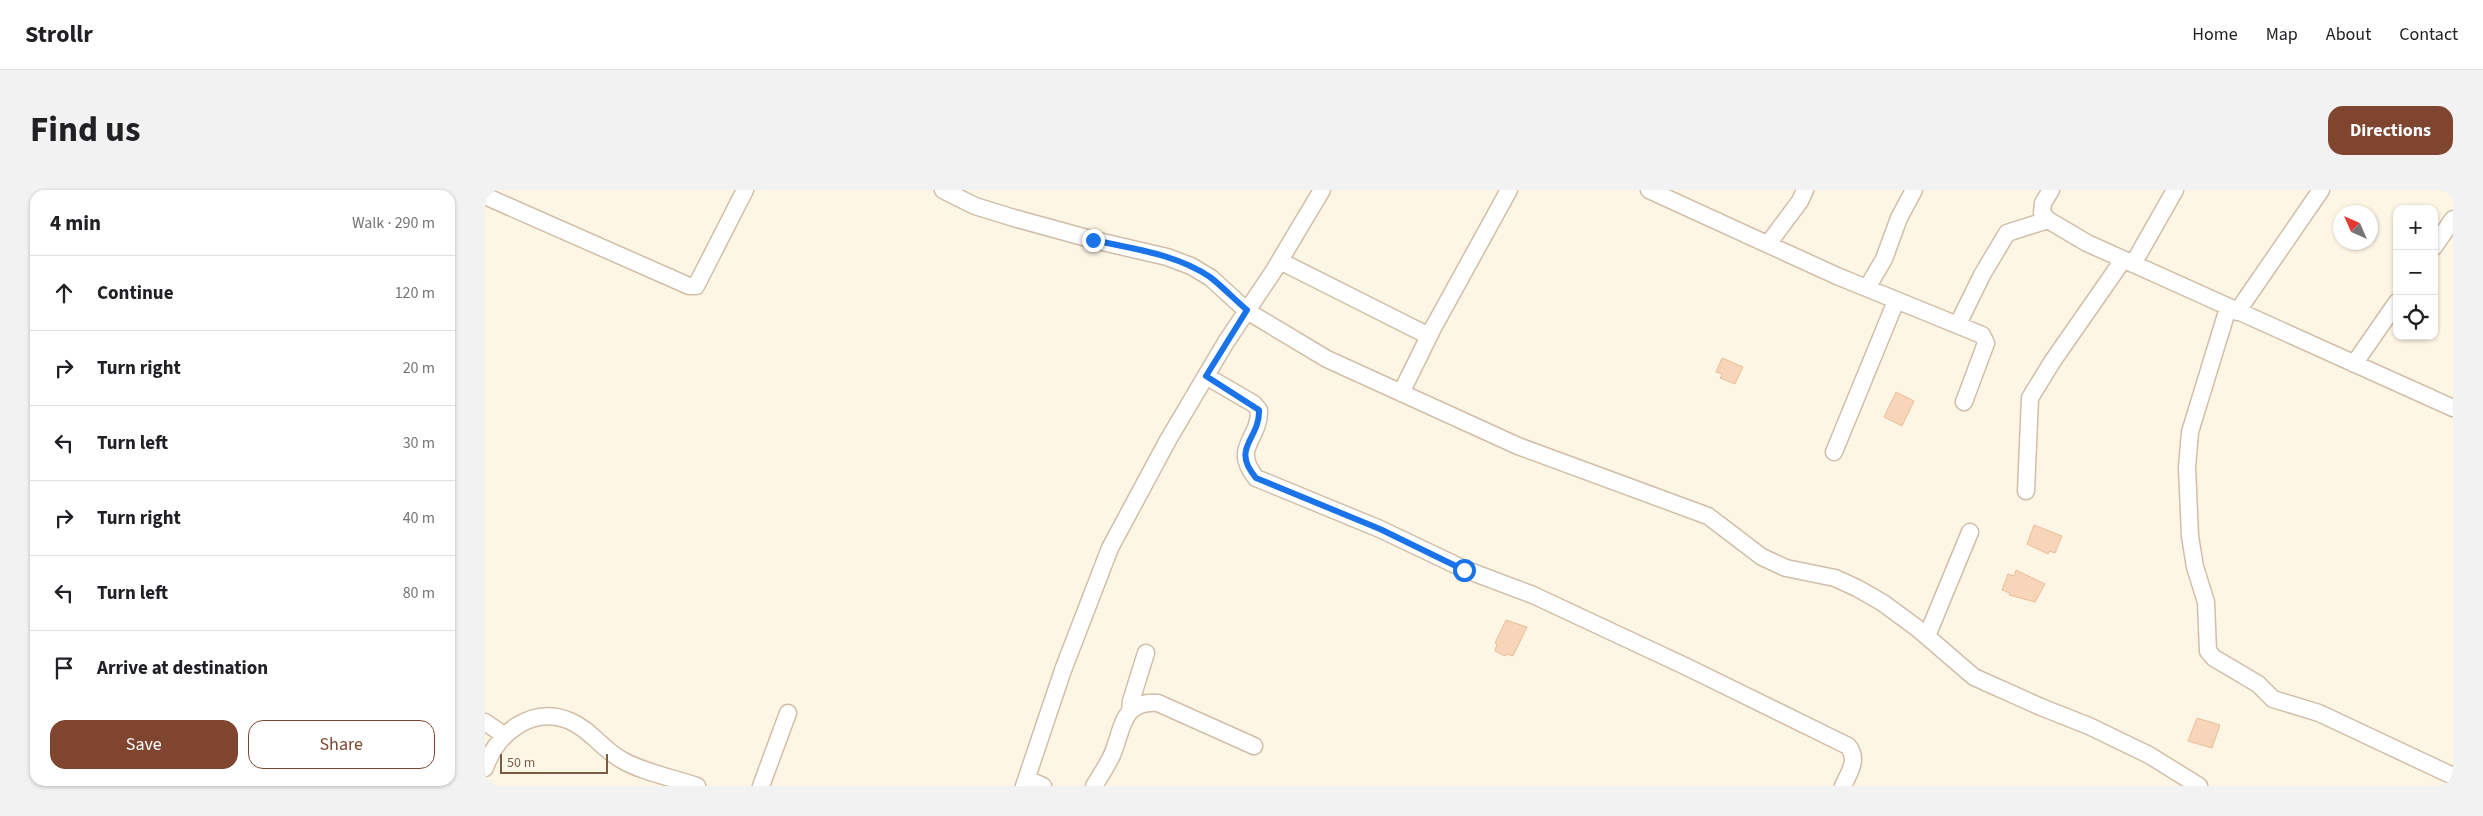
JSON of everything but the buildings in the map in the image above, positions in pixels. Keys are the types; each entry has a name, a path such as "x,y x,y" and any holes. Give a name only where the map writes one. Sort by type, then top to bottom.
{"street":[{"path":"485,196 689,286 697,286 745,190"},
{"path":"943,190 975,206 1014,218 1093,240 1167,257 1191,266 1211,278 1247,310 1327,359 1518,446 1708,516 1762,557 1786,568 1835,578 1857,588 1883,603 1927,636 1974,676 2041,707 2089,726 2149,755 2199,786"},
{"path":"1043,786 1026,782 1063,670 1110,548 1168,440 1322,190"},
{"path":"1401,393 1429,336 1509,190"},
{"path":"1649,190 1896,301 1982,335 1986,343 1964,402"},
{"path":"1768,244 1800,201 1805,190"},
{"path":"1867,288 1884,259 1899,218 1914,190"},
{"path":"2027,491 2030,398 2052,362 2128,262 2175,190"},
{"path":"2321,190 2232,310 2191,432 2187,467 2190,536 2195,567 2206,602 2207,651 2214,658 2258,684 2273,698 2319,713 2453,776"},
{"path":"2043,194 2042,213 2048,220 2087,243 2453,408"},
{"path":"2438,241 2453,219"},
{"path":"1958,324 1981,275 2007,232 2048,220"},
{"path":"1280,261 1429,336"},
{"path":"1834,452 1896,301"},
{"path":"2354,364 2393,308"},
{"path":"1206,376 1259,410 1259,418 1245,458 1248,469 1256,478 1380,529 1464,570 1533,595 1687,667 1848,746 1854,755 1843,786"},
{"path":"1927,636 1970,532"},
{"path":"1130,711 1131,701 1146,653"},
{"path":"1094,786 1113,754 1123,720 1130,711 1149,702 1159,703 1254,746"},
{"path":"761,786 788,713"},
{"path":"485,768 490,753 505,734 525,720 547,716 570,721 591,734 608,751 623,761 697,786"},
{"path":"485,722 505,734"}],"route":[{"path":"1093,240 1167,257 1191,266 1211,278 1247,310 1206,376 1254,404 1259,410 1259,418 1245,458 1248,469 1256,478 1380,529 1464,570"}]}
